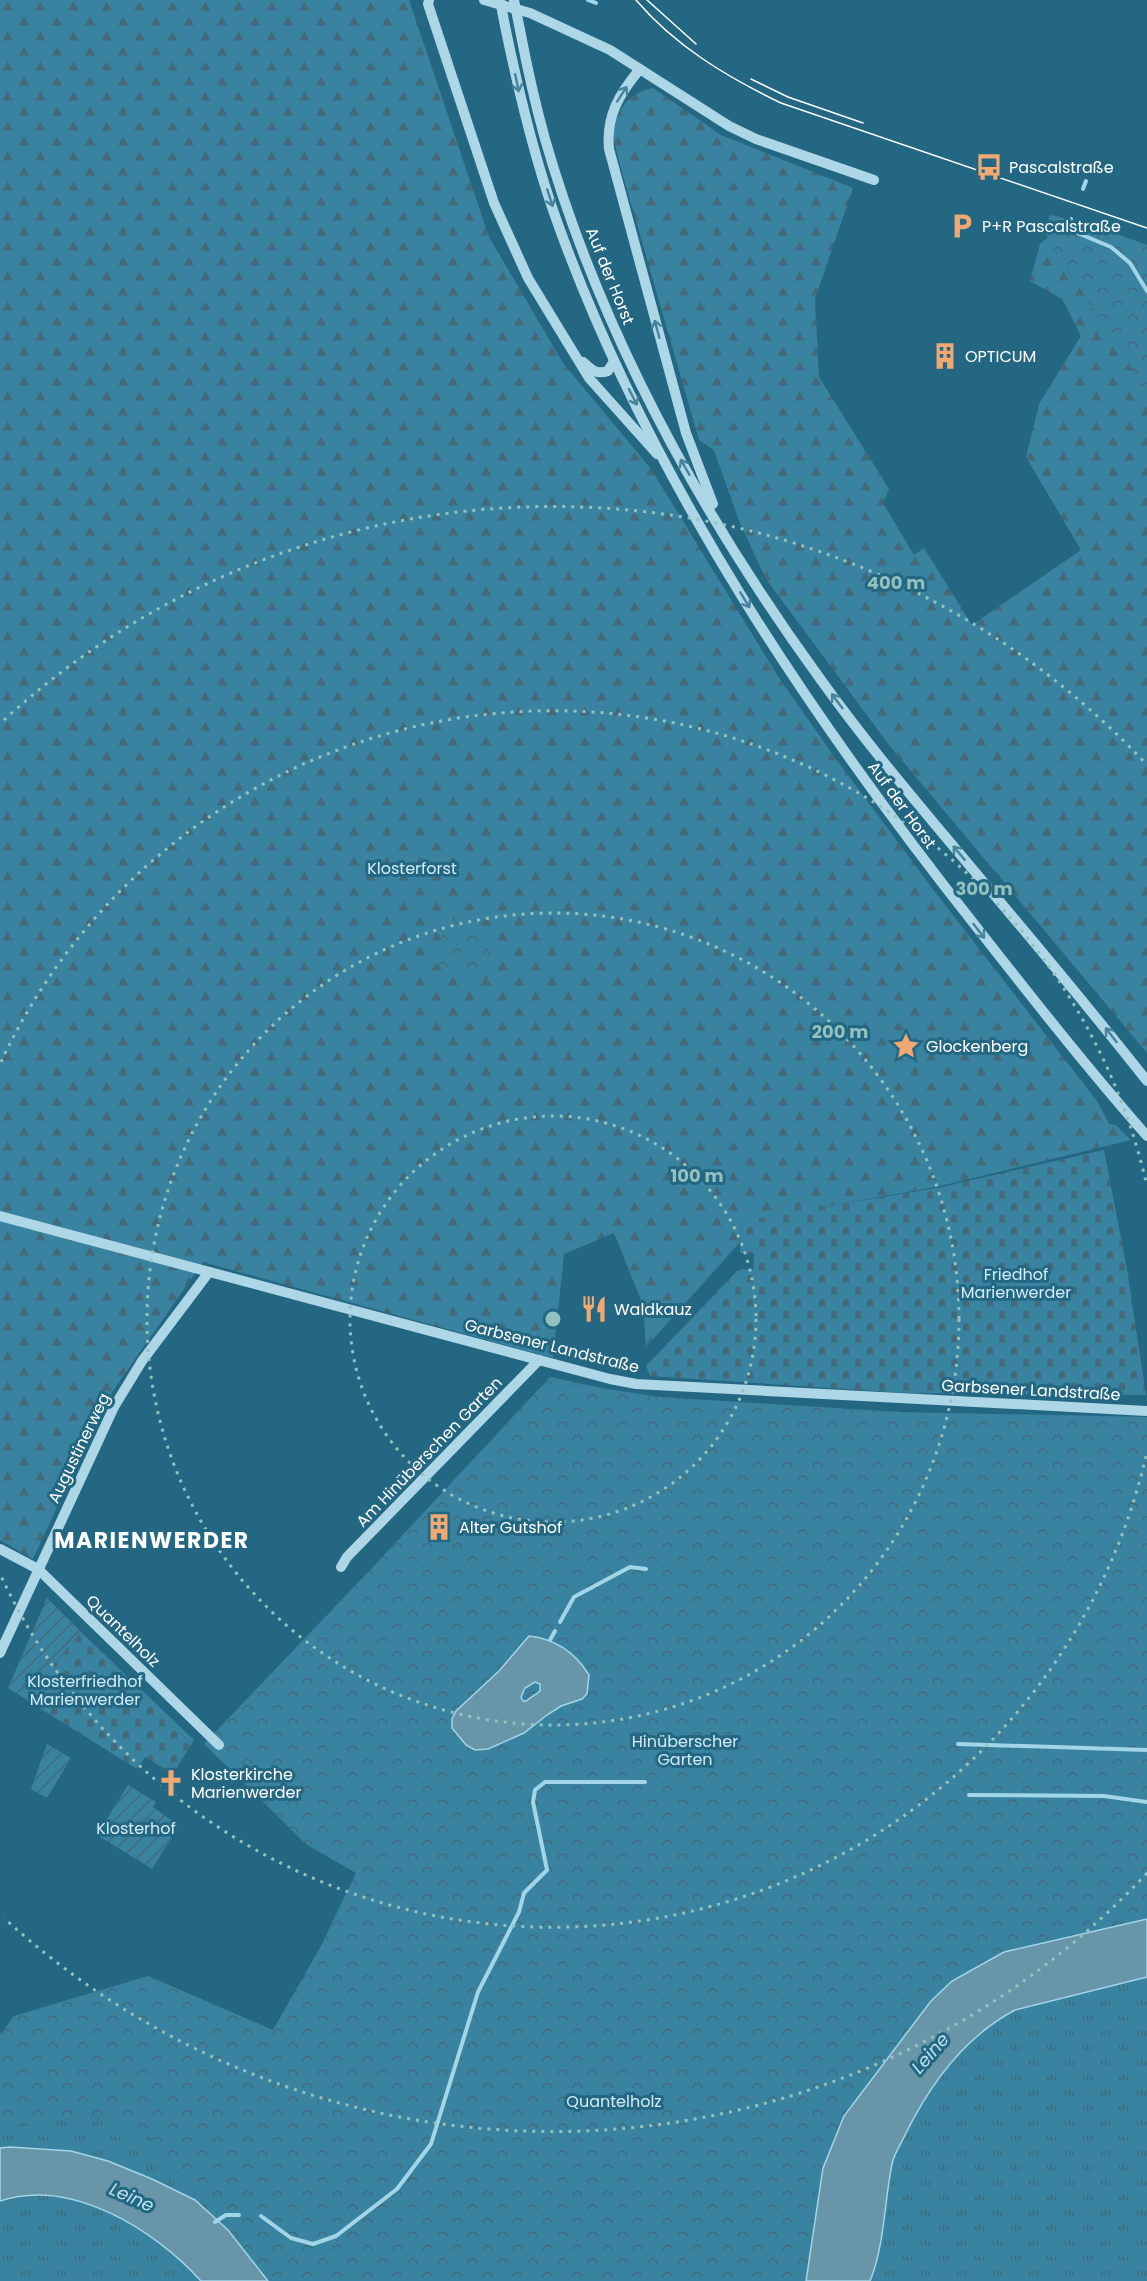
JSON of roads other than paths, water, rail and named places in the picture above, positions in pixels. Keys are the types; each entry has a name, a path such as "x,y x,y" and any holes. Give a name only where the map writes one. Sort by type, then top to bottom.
{"street":[{"name":"Auf der Horst","path":"429,0 428,4 494,203 528,278 590,378 669,467"},
{"path":"484,0 530,13 610,50 729,126 756,139 874,180"},
{"name":"Auf der Horst","path":"500,0 532,143 558,225 614,361 715,550 804,693 894,821 1045,1014 1147,1136"},
{"name":"Auf der Horst","path":"514,0 545,140 588,265 624,348 669,438 729,543 797,646 865,738 1076,991 1147,1081"},
{"name":"Auf der Horst","path":"640,69 615,104 609,122 609,149 686,433 729,543"},
{"name":"Auf der Horst","path":"574,353 596,372 608,371 614,361"},
{"name":"Garbsener Landstraße","path":"0,1215 610,1379 653,1385 1147,1411"},
{"name":"Augustinerweg","path":"0,1653 114,1407 142,1361 209,1272"},
{"name":"Am Hinüberschen Garten","path":"341,1566 347,1557 539,1360"},
{"name":"Quantelholz","path":"0,1548 38,1569 219,1745"}],"water":[{"path":"529,1636 547,1640 571,1653 589,1675 587,1694 582,1699 561,1706 524,1733 488,1749 475,1750 466,1745 452,1728 452,1719 456,1711 499,1671","holes":["535,1682 540,1684 540,1691 523,1701 521,1697 525,1688"]},
{"name":"Leine","path":"1147,1919 1147,1977 1015,2010 997,2021 964,2048 937,2080 915,2116 893,2160 879,2253 870,2281 806,2281 823,2168 844,2116 931,2001 952,1981 1004,1952"},
{"name":"Leine","path":"0,2148 71,2151 108,2161 195,2200 228,2230 268,2281 201,2281 182,2262 136,2227 83,2202 55,2196 27,2195 0,2201"}],"waterway":[{"path":"588,0 596,3"},
{"path":"1083,189 1086,181"},
{"path":"1071,219 1068,229 1111,247 1130,263 1147,291"},
{"path":"560,1622 574,1597 630,1567 646,1569"},
{"path":"550,1640 555,1631"},
{"path":"958,1744 1147,1750"},
{"path":"261,2216 291,2238 313,2244 336,2236 397,2189 431,2144 478,1992 519,1912 524,1893 547,1870 533,1802 535,1790 545,1782 645,1782"},
{"path":"969,1795 1104,1796 1147,1802"},
{"path":"215,2222 226,2215 239,2215"}],"tram line":[{"path":"636,0 668,32 703,59 781,103 1147,228"},
{"path":"647,0 696,44"},
{"path":"751,79 788,97 863,123"}],"place":[{"name":"Pascalstraße","path":"989,167"},
{"name":"P+R Pascalstraße","path":"962,226"},
{"name":"OPTICUM","path":"945,356"},
{"name":"Glockenberg","path":"906,1046"},
{"name":"Waldkauz","path":"594,1309"},
{"name":"Alter Gutshof","path":"439,1527"},
{"name":"Klosterkirche Marienwerder","path":"171,1783"}],"district":[{"name":"MARIENWERDER","path":"152,1540"}],"park label":[{"name":"Klosterforst","path":"412,868"},
{"name":"Friedhof Marienwerder","path":"1016,1283"},
{"name":"Klosterfriedhof Marienwerder","path":"85,1690"},
{"name":"Hinüberscher Garten","path":"685,1750"},
{"name":"Klosterhof","path":"136,1828"}]}
